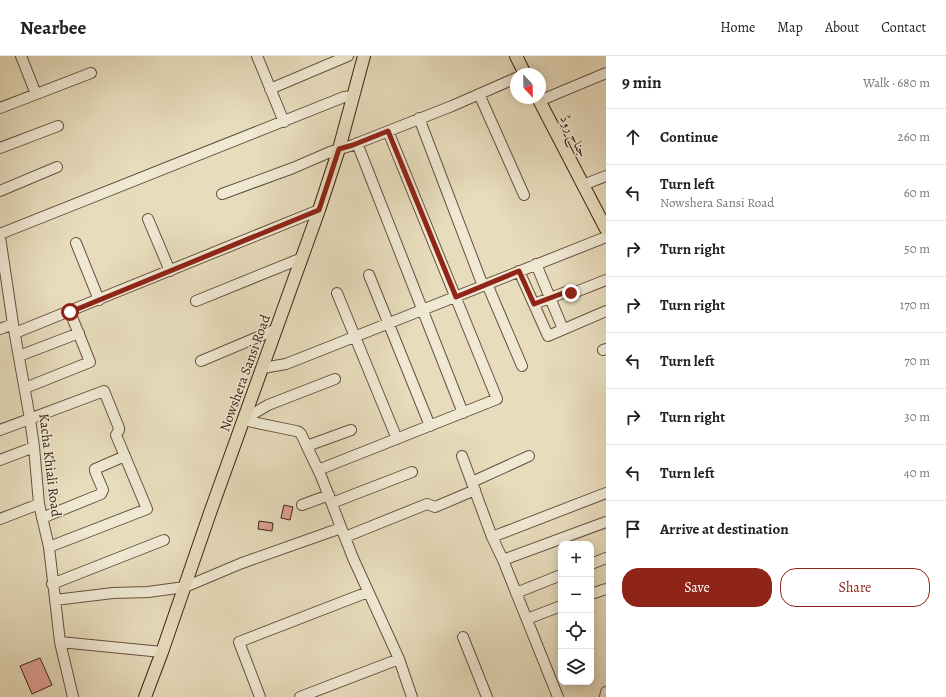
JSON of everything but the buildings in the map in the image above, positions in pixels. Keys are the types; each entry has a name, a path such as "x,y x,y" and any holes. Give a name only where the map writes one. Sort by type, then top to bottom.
{"main road":[{"name":"Nowshera Sansi Road","path":"145,697 319,210 339,149 364,56"},
{"path":"516,56 522,68"},
{"name":"جناح روڈ","path":"541,104 606,229"}],"street":[{"path":"21,56 36,94"},
{"path":"257,56 284,122"},
{"path":"270,88 348,56"},
{"path":"0,108 91,73"},
{"path":"546,96 605,76"},
{"path":"222,194 388,131 510,81"},
{"path":"479,94 524,195"},
{"path":"0,241 344,97 354,96"},
{"path":"419,118 485,285 522,366"},
{"path":"0,148 58,126"},
{"path":"318,470 497,399 388,131"},
{"path":"357,143 463,412"},
{"path":"0,191 57,167"},
{"path":"583,185 606,176"},
{"path":"0,329 14,328 70,312 319,210"},
{"path":"148,219 170,271"},
{"path":"263,368 286,364 606,237"},
{"name":"Kacha Khiali Road","path":"0,241 30,419 39,504 49,548 52,584 60,642 73,697"},
{"path":"76,243 99,300"},
{"path":"196,301 302,258"},
{"path":"536,264 563,329"},
{"path":"519,271 548,336 606,311"},
{"path":"369,275 430,426"},
{"path":"534,304 566,292 573,293 606,280"},
{"path":"337,293 397,439"},
{"path":"25,388 90,362 70,312"},
{"path":"201,361 277,329"},
{"path":"19,356 79,333"},
{"path":"243,420 268,405 335,379"},
{"path":"0,430 104,391 119,428 116,435 147,509 49,548"},
{"path":"243,420 299,432 318,470 368,592 399,659 412,697"},
{"path":"307,446 351,430"},
{"path":"0,460 34,447"},
{"path":"42,518 101,494 103,490 95,469 125,456"},
{"path":"462,456 492,537 503,560 558,697"},
{"path":"55,600 113,593 148,592 185,587 242,564 427,504 435,507 529,456"},
{"path":"302,505 330,499 412,472"},
{"path":"492,537 606,493"},
{"path":"0,519 39,504"},
{"path":"503,560 606,522"},
{"path":"52,584 164,540"},
{"path":"594,563 606,558"},
{"path":"516,593 558,577"},
{"path":"594,593 606,589"},
{"path":"260,697 238,642 368,592"},
{"path":"527,619 558,607"},
{"path":"463,637 487,697"},
{"path":"60,642 162,652"},
{"path":"300,697 399,659"},
{"path":"605,697 606,692"}],"route":[{"path":"70,312 319,210 339,149 388,131 456,297 519,271 534,304 566,292 571,293"}]}
